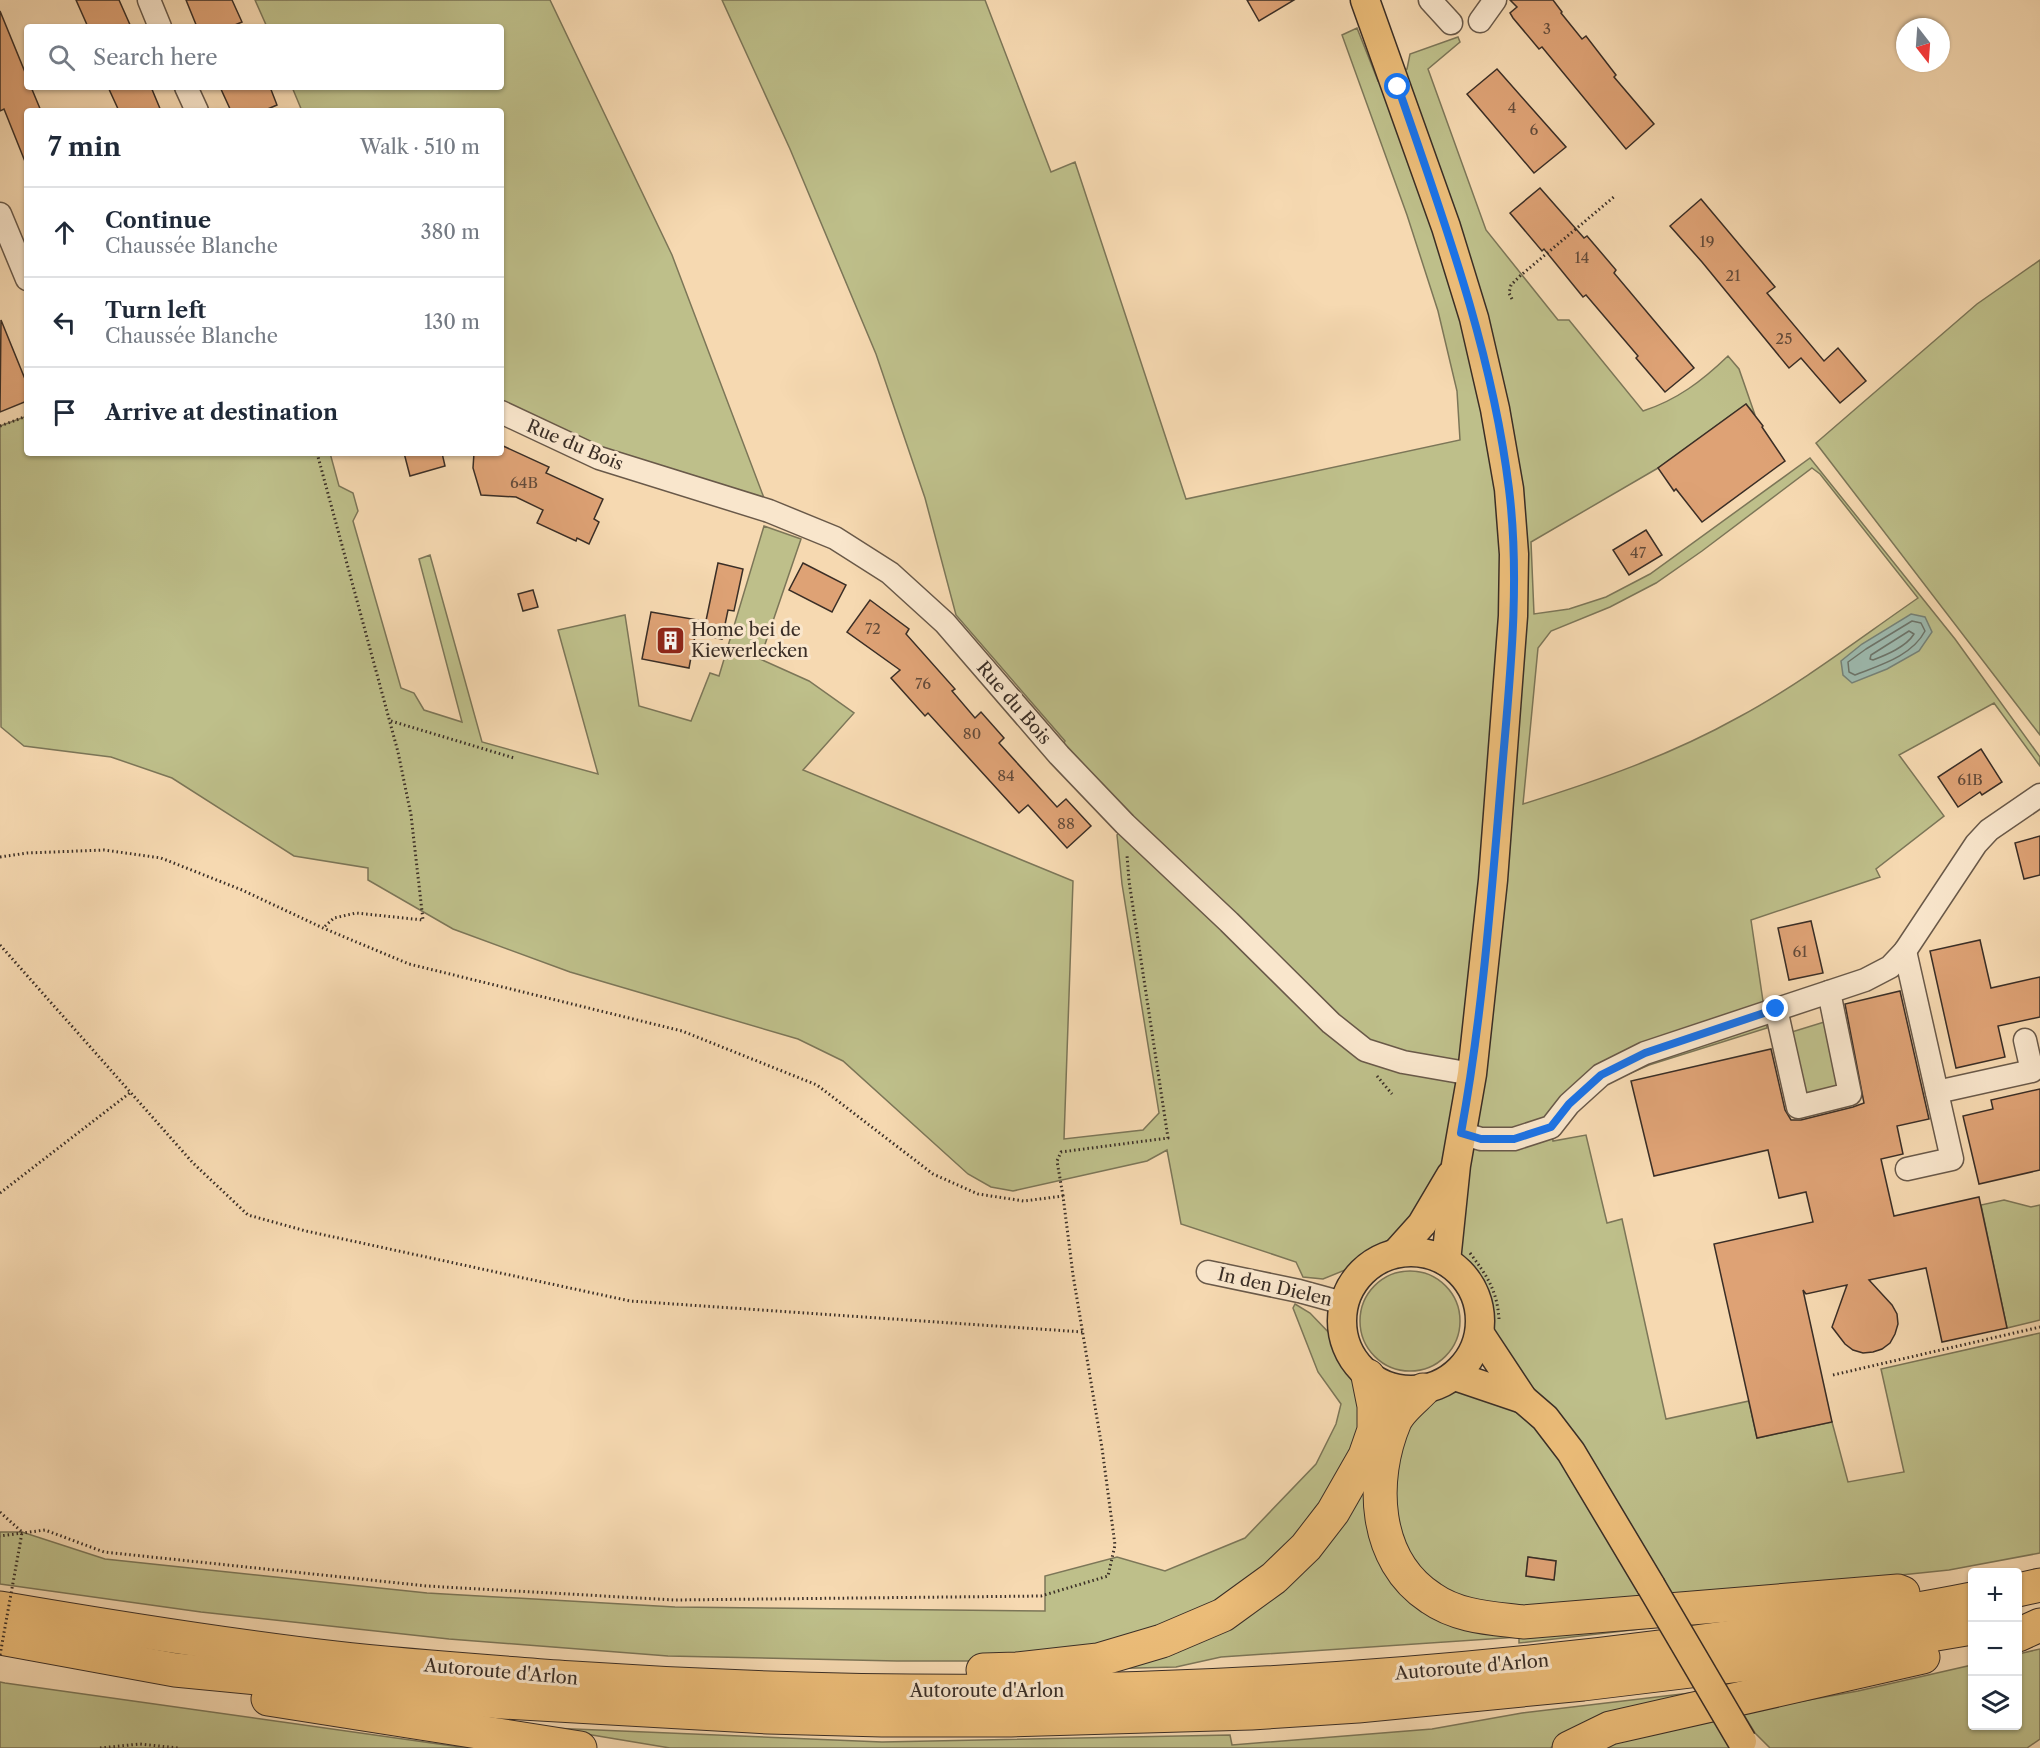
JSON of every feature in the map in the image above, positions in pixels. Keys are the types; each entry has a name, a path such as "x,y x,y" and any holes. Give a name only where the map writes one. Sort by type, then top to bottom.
{"highway":[{"path":"787,1689 848,1674 1017,1669 1098,1660 1162,1641 1223,1615 1274,1578 1306,1547 1333,1512 1365,1456 1374,1430 1374,1406 1368,1376"},
{"path":"1423,1390 1396,1418 1386,1455 1380,1492 1382,1522 1399,1567 1411,1583 1433,1600 1468,1615 1523,1622 1898,1592 1958,1602"},
{"path":"2022,1589 2040,1585"},
{"name":"Autoroute d'Arlon","path":"0,1608 165,1636 338,1658 503,1673 644,1683 787,1689 1100,1690 1250,1685 1428,1672 1582,1657 1772,1632 1958,1602"},
{"path":"2022,1617 2040,1614"},
{"path":"2022,1633 2040,1625"},
{"name":"Autoroute d'Arlon","path":"0,1638 176,1670 502,1702 668,1713 882,1720 1097,1718 1251,1713 1358,1706 1583,1684 1782,1660 1968,1629"},
{"path":"1569,1748 1610,1728 1968,1647"},
{"path":"176,1670 266,1699 580,1748"}],"main road":[{"path":"1365,0 1446,227 1474,318 1495,409 1509,489 1514,554 1513,616 1493,879 1472,1074 1456,1166 1446,1261"},
{"path":"1396,1253 1422,1224 1456,1166"},
{"path":"1489,1328 1466,1364 1455,1376 1440,1385 1423,1390 1403,1391 1384,1386 1368,1376 1354,1361 1345,1343 1341,1323 1343,1303 1351,1286 1363,1271 1378,1260 1396,1253 1421,1253 1446,1261 1462,1274 1474,1292 1480,1312 1489,1328 1523,1399"},
{"path":"1455,1376 1523,1399 1545,1418 1571,1452 1744,1744"}],"street":[{"path":"149,0 159,24"},
{"path":"1431,0 1451,23"},
{"path":"1480,21 1495,0"},
{"path":"187,90 195,108"},
{"path":"0,213 24,272"},
{"name":"Rue du Bois","path":"504,413 599,458 769,511 835,538 890,573 945,623 1059,755 1125,824 1331,1023 1365,1050 1403,1062 1472,1074"},
{"path":"1461,1133 1481,1139 1514,1139 1551,1127 1569,1104 1601,1075 1645,1053 1865,980 1890,968 1905,951 1977,844 2003,820 2040,795"},
{"path":"1905,951 1952,1159 1907,1169"},
{"path":"1776,1009 1798,1107 1850,1094 1829,992"},
{"path":"1937,1092 2032,1071 2025,1040"},
{"name":"In den Dielen","path":"1208,1272 1299,1291 1343,1303"}],"path":[{"path":"1512,299 1509,293 1511,285 1520,276 1615,196"},
{"path":"0,426 24,417"},
{"path":"318,456 391,721 411,815 423,920 356,913 334,918 323,928"},
{"path":"391,721 514,758"},
{"path":"0,1536 45,1530 104,1552 451,1587 674,1600 1041,1596 1108,1576 1115,1545 1057,1161 1061,1152 1168,1138 1129,881 1125,824"},
{"path":"0,857 27,853 104,850 161,858 242,890 323,928 409,964 682,1031 817,1085 933,1174 978,1194 1024,1201 1063,1196"},
{"path":"0,945 193,1163 248,1215 306,1231 630,1301 1083,1332"},
{"path":"0,1193 131,1092"},
{"path":"1449,1233 1464,1238 1469,1252 1493,1287 1498,1303 1489,1328"},
{"path":"1833,1375 2040,1327"},
{"path":"0,1512 22,1532"},
{"path":"0,1655 22,1532"},
{"path":"100,1748 140,1744 178,1748"}],"green space":[{"path":"255,0 550,0 672,255 764,498 603,450 504,401 504,108 301,108 293,90 504,90 504,24 266,24"},
{"path":"722,0 985,0 1051,172 1075,162 1186,499 1460,440 1457,391 1438,311 1407,215 1342,35 1357,28 1378,81 1407,69 1410,54 1458,37 1460,42 1428,69 1486,230 1558,320 1569,320 1643,411 1688,389 1728,356 1739,369 1755,415 1746,404 1658,468 1531,542 1534,614 1569,609 1606,597 1650,574 1810,458 1955,639 2040,757 2040,766 1994,703 1899,755 1944,816 1876,869 1880,877 1751,920 1767,1028 1649,1065 1605,1084 1551,1127 1553,1141 1586,1135 1607,1223 1622,1219 1666,1419 1749,1401 1757,1438 1832,1422 1848,1482 1904,1472 1881,1369 2040,1333 2040,1553 1949,1570 1717,1594 1521,1609 1471,1603 1443,1590 1425,1574 1402,1542 1392,1492 1405,1420 1424,1400 1446,1392 1467,1390 1523,1399 1494,1343 1487,1299 1478,1278 1463,1260 1449,1233 1456,1167 1396,1243 1370,1251 1350,1268 1323,1279 1303,1277 1296,1262 1181,1224 1167,1150 1147,1161 1013,1191 991,1187 968,1174 843,1061 798,1039 570,972 453,929 368,880 368,868 294,856 172,778 111,757 24,746 1,727 0,426 24,417 24,456 331,456 339,486 353,493 358,511 353,521 401,688 414,693 424,710 462,722 419,559 430,555 482,742 598,774 558,630 625,615 639,706 691,721 710,673 719,676 764,526 801,539 760,659 809,681 854,713 803,770 1073,881 1064,1139 1143,1130 1159,1113 1122,884 1117,835 1125,824 1059,755 1065,741 956,615 925,498 876,354 790,149","holes":["1812,468 1820,474 1918,598 1785,690 1713,731 1633,766 1523,804 1538,648 1551,631 1610,607 1656,583","1528,1557 1556,1561 1554,1580 1526,1576"]},
{"path":"2040,260 2040,735 1816,443 1977,304"},
{"path":"1834,1019 1850,1094 1798,1107 1782,1035"},
{"path":"2004,1200 2031,1207 2040,1205 2040,1320 2007,1328 1981,1205"},
{"path":"1410,1271 1429,1275 1445,1286 1456,1302 1460,1321 1456,1340 1445,1356 1429,1367 1410,1371 1391,1367 1375,1356 1364,1340 1360,1321 1364,1302 1375,1286 1391,1275"},
{"path":"1295,1304 1310,1313 1332,1336 1336,1348 1360,1387 1357,1450 1298,1538 1231,1597 1102,1647 985,1661 668,1656 449,1639 201,1612 0,1584 0,1532 22,1532 105,1559 427,1593 675,1607 1045,1611 1045,1576 1117,1557 1165,1571 1245,1538 1316,1464 1336,1424 1341,1404 1318,1372 1293,1308"},
{"path":"1377,1450 1369,1494 1427,1607 1692,1623 1519,1643 1519,1637 1221,1657 1176,1667 1098,1669 1226,1621"},
{"path":"2040,1649 2040,1739 2027,1748 1770,1748 1755,1733 1742,1712 1858,1691 1968,1666 1968,1730 2022,1730 2022,1653"},
{"path":"0,1682 5,1683 467,1748 0,1748"},
{"path":"1724,1689 1606,1720 1550,1748 670,1748 550,1728 882,1742 1230,1735 1232,1745 1432,1729 1522,1713"},
{"path":"1711,1716 1730,1748 1594,1748"}],"water":[{"path":"1911,614 1925,617 1932,632 1919,651 1887,669 1852,683 1843,675 1841,661 1862,644"}],"building":[{"path":"76,0 119,0 130,24 87,24"},
{"path":"186,0 232,0 242,22 237,24 196,24"},
{"path":"1247,0 1294,0 1259,21"},
{"path":"1510,0 1553,0 1582,39 1586,36 1616,75 1614,77 1654,124 1626,149 1542,47 1539,49 1513,18 1510,13 1517,7"},
{"path":"0,11 24,70 24,90 32,90 40,108 24,108 24,159 4,109 0,111"},
{"path":"1497,69 1566,147 1534,173 1467,94"},
{"path":"109,90 152,90 160,108 118,108"},
{"path":"221,90 271,90 277,105 270,108 230,108"},
{"path":"1540,188 1584,238 1587,236 1616,270 1614,273 1694,368 1665,392 1586,295 1583,297 1544,249 1542,251 1510,213"},
{"path":"1701,199 1775,287 1767,293 1824,361 1838,348 1866,381 1840,403 1801,358 1789,368 1670,226"},
{"path":"1,320 24,377 24,402 0,412"},
{"path":"1746,404 1785,461 1702,522 1676,489 1674,491 1658,468"},
{"path":"504,446 549,467 546,473 603,499 594,519 599,522 589,544 577,538 576,541 537,523 543,510 516,497 481,495 473,468 474,456 504,456"},
{"path":"405,456 443,456 445,466 410,476"},
{"path":"1646,530 1662,555 1629,575 1613,550"},
{"path":"718,563 743,569 734,611 728,610 722,639 703,635"},
{"path":"803,563 846,585 832,612 789,590"},
{"path":"533,590 538,607 523,611 518,594"},
{"path":"870,600 909,629 906,634 955,689 952,691 975,718 981,712 1004,738 999,743 1057,807 1066,799 1091,826 1067,848 1028,805 1019,813 928,713 925,716 891,678 900,670 847,632"},
{"name":"Home bei de Kiewerlecken","path":"651,612 698,620 689,668 642,659"},
{"path":"1981,749 2002,782 1982,795 1980,792 1958,807 1938,777"},
{"path":"2040,836 2040,875 2024,879 2015,843"},
{"path":"1811,921 1823,973 1789,980 1778,928"},
{"path":"1980,940 1991,988 2040,977 2040,1017 1998,1026 2005,1057 1956,1068 1930,951"},
{"path":"1900,991 1929,1119 1897,1126 1903,1154 1881,1159 1894,1216 1979,1197 2007,1328 1942,1342 1926,1268 1869,1280 1892,1305 1897,1314 1898,1324 1890,1343 1882,1349 1863,1353 1845,1344 1832,1327 1847,1285 1806,1294 1803,1290 1832,1422 1757,1438 1714,1244 1813,1222 1806,1192 1779,1198 1768,1150 1654,1176 1631,1081 1771,1049 1785,1110 1791,1120 1801,1120 1853,1107 1864,1103 1845,1004"},
{"path":"2040,1089 2040,1170 1979,1184 1963,1116 1993,1109 1991,1100"},
{"path":"1528,1557 1556,1561 1554,1580 1526,1576"}],"place":[{"name":"Home bei de Kiewerlecken","path":"670,640"}],"route":[{"path":"1398,87 1446,227 1474,318 1495,409 1509,489 1514,554 1513,616 1493,879 1472,1074 1461,1133 1481,1139 1514,1139 1551,1127 1569,1104 1601,1075 1645,1053 1776,1009"}]}
